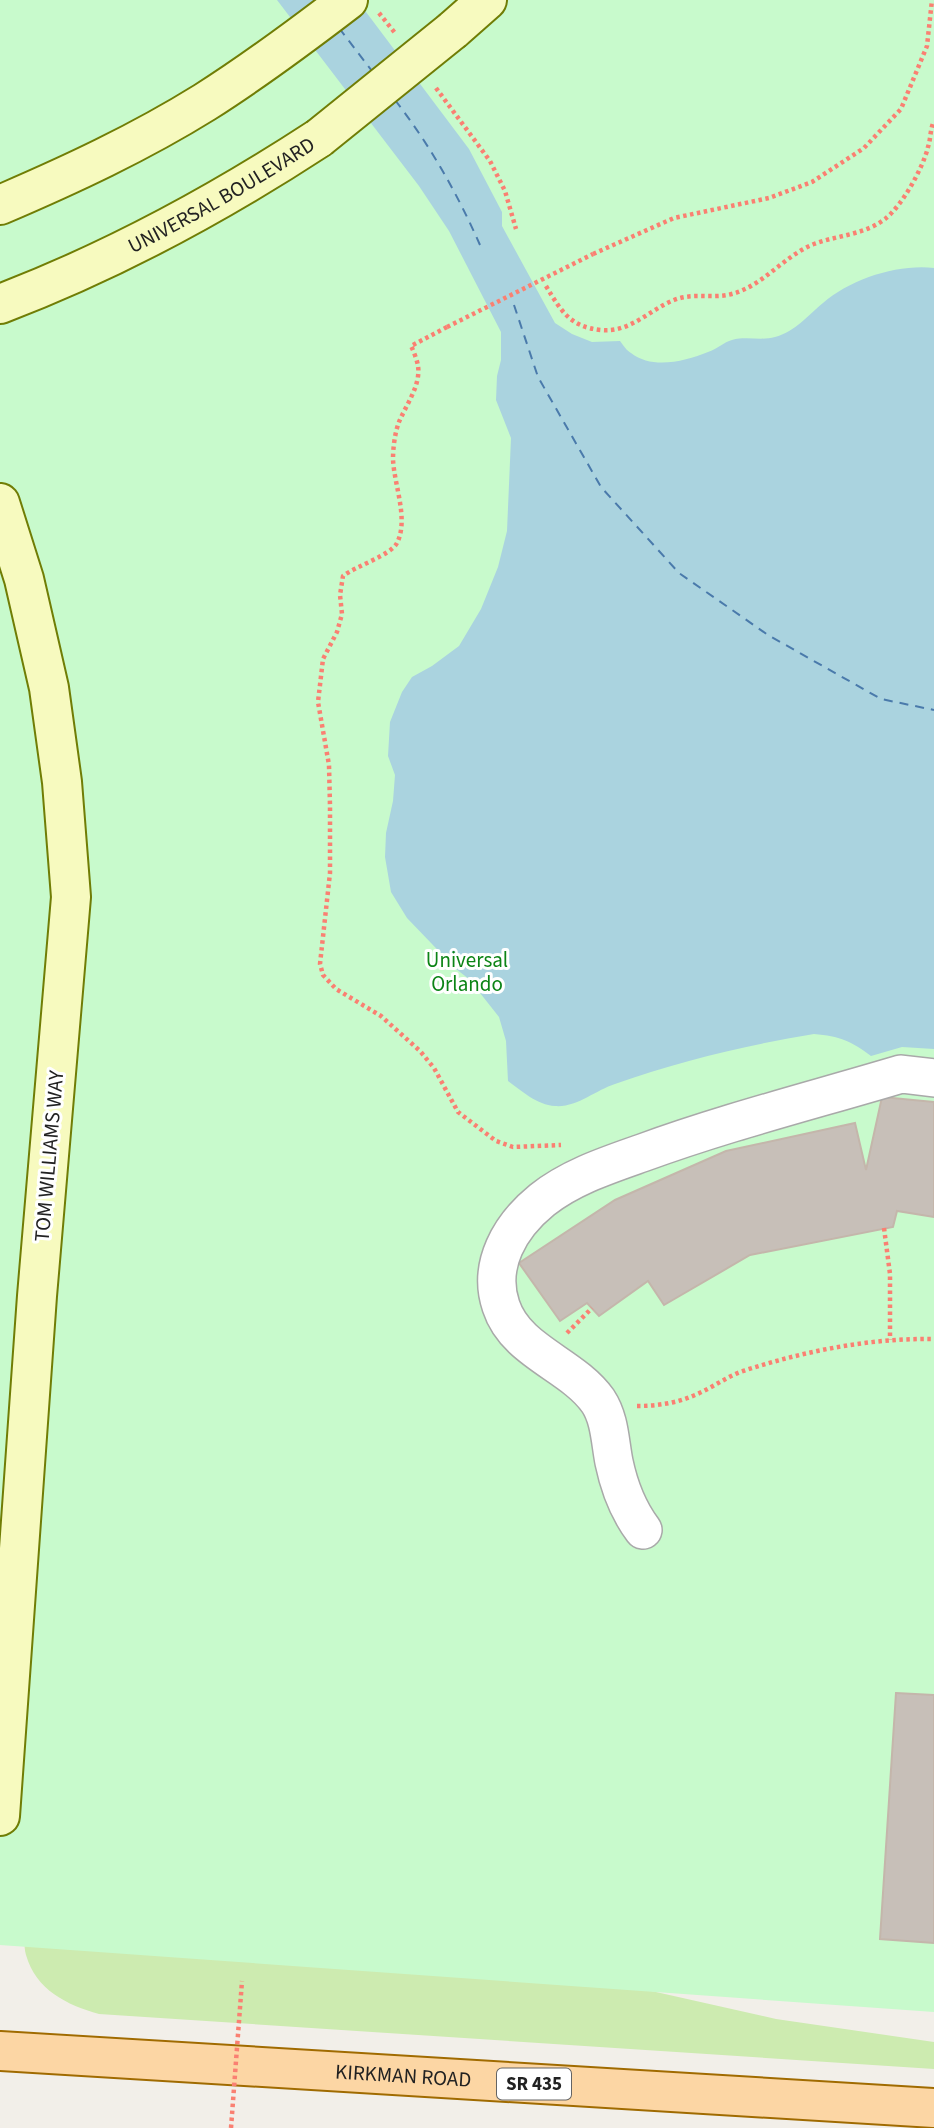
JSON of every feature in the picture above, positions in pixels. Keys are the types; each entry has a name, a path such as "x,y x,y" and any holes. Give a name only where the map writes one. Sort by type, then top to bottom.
{"main road":[{"name":"KIRKMAN ROAD","path":"0,2051 934,2108"}],"street":[{"name":"UNIVERSAL BOULEVARD","path":"0,304 122,253 244,186 319,138 487,0"},
{"path":"0,205 105,158 156,131 362,5"},
{"name":"TOM WILLIAMS WAY","path":"0,503 24,579 49,688 62,782 71,897 37,1296 0,1816"},
{"path":"643,1530 622,1490 606,1418 598,1402 573,1375 533,1349 513,1327 501,1308 496,1284 498,1260 509,1238 524,1217 544,1199 599,1169 682,1138 901,1074 934,1078"}],"path":[{"path":"599,1169 586,1152 573,1145 513,1147 496,1142 457,1112 434,1068 420,1051 381,1016 336,989 323,975 320,964 330,873 329,765 318,702 323,659 337,632 342,614 340,595 343,576 397,545 403,521 393,458 398,424 414,391 419,368 411,346 593,254 674,218 769,198 812,182 864,148 901,108 927,46 932,0"},
{"path":"362,5 400,41"},
{"path":"431,81 489,161 505,191 516,229"},
{"path":"546,286 569,320 583,327 604,331 639,322 675,299 727,295 747,288 814,244 853,235 885,219 904,198 928,148 934,121"},
{"path":"884,1228 890,1274 890,1340"},
{"path":"598,1402 643,1406 671,1404 697,1395 739,1372 768,1363 852,1344 934,1339"},
{"path":"231,2128 242,1981"}],"green space":[{"name":"Universal Orlando","path":"0,0 934,0 934,2012 0,1945"},
{"path":"25,1917 549,1968 776,2019 934,2042 934,2069 99,2014 64,2001 37,1978 25,1951"}],"water":[{"path":"277,0 357,0 469,149 502,212 502,226 555,323 572,334 592,342 620,341 630,352 649,361 679,361 711,351 732,340 782,335 834,294 861,280 905,268 934,268 934,1049 902,1047 871,1056 845,1040 814,1034 664,1068 615,1084 563,1106 542,1103 508,1081 506,1041 499,1017 469,979 407,918 391,892 385,857 395,775 388,756 390,722 402,692 412,677 459,646 481,609 498,567 507,531 511,438 496,400 501,332 449,231 419,186"}],"building":[{"path":"882,1097 934,1102 934,1217 897,1211 893,1227 750,1255 664,1305 648,1281 599,1316 587,1303 560,1321 519,1263 615,1200 726,1151 855,1123 866,1170"},
{"path":"896,1693 934,1695 934,1943 880,1939"}],"ferry route":[{"path":"339,28 372,71"},
{"path":"395,100 442,170 480,245"},
{"path":"514,305 538,377 601,487 679,573 768,635 881,699 934,710"}]}
